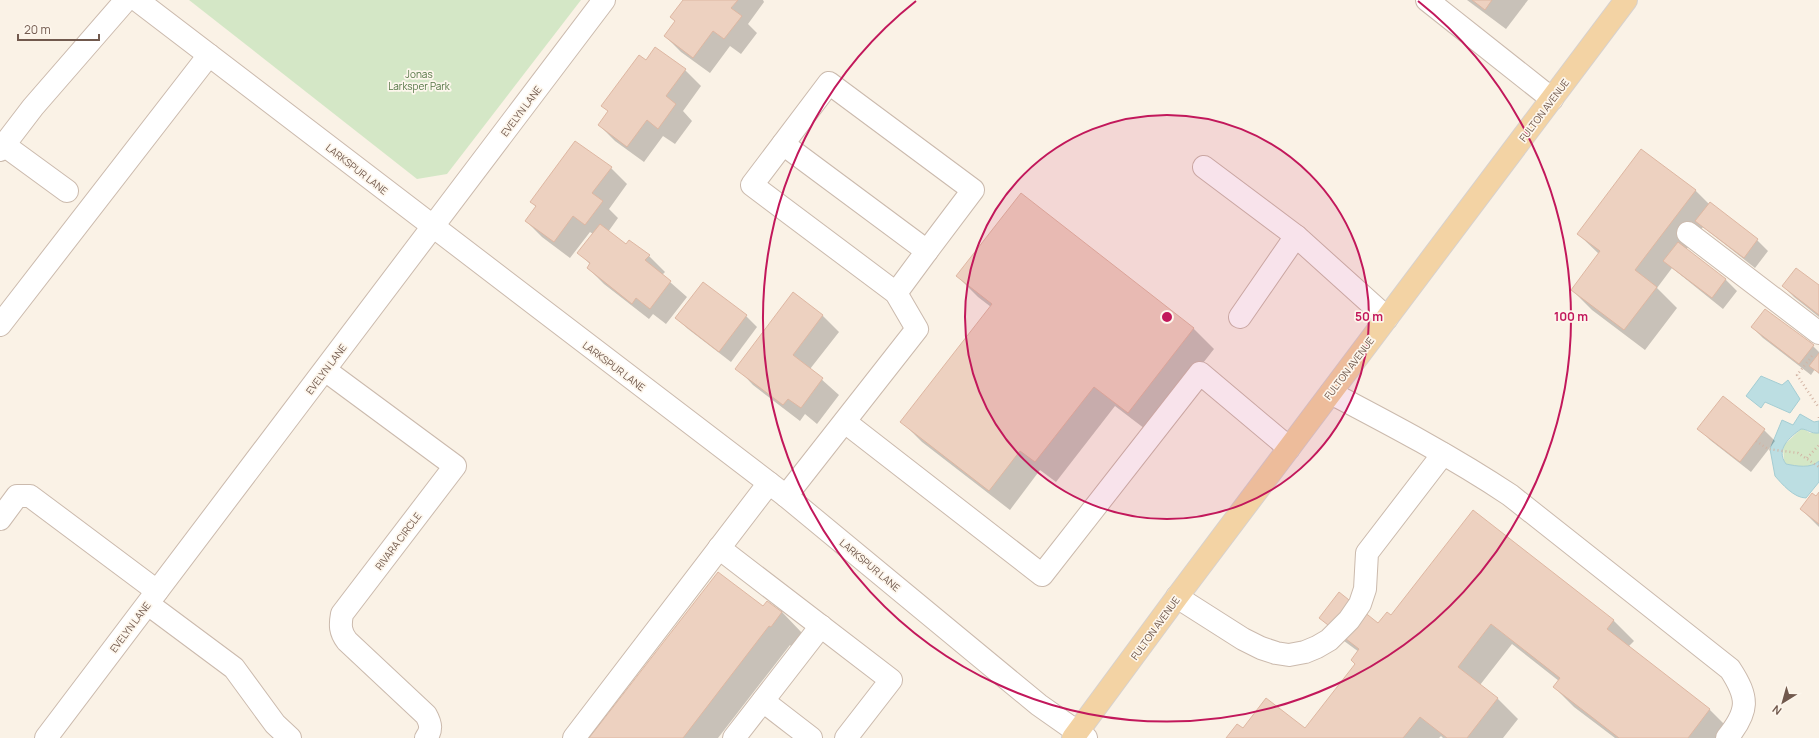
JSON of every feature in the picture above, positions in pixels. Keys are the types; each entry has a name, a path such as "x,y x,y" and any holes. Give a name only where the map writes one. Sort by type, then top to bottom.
{"main road":[{"name":"FULTON AVENUE","path":"1079,736 1177,597 1626,0"}],"street":[{"path":"67,191 2,148 33,107 126,0"},
{"name":"LARKSPUR LANE","path":"137,0 786,496 1039,705 1079,736"},
{"name":"EVELYN LANE","path":"50,737 604,0"},
{"path":"1427,0 1552,99"},
{"path":"0,325 209,55"},
{"path":"786,496 917,329 896,293 752,185 829,83 973,190 896,293"},
{"path":"784,144 927,251"},
{"path":"1204,167 1296,236 1387,318"},
{"path":"1688,233 1817,342"},
{"path":"1240,317 1296,236"},
{"name":"RIVARA CIRCLE","path":"325,370 455,466 342,614 340,623 342,634 347,641 426,715 430,722 430,732 426,738"},
{"path":"845,422 1042,575 1200,373 1289,448"},
{"path":"1331,393 1483,476 1510,495 1730,669 1740,684 1744,709 1740,722 1727,738"},
{"path":"1177,597 1261,648 1289,655 1305,652 1329,640 1349,620 1360,604 1365,589 1367,553 1443,454"},
{"path":"574,738 768,483"},
{"path":"0,519 17,496 30,496 153,598 234,668 275,724 290,738"},
{"path":"719,548 890,680 846,738"},
{"path":"734,738 821,626"},
{"path":"763,701 811,738"}],"path":[{"path":"1817,342 1797,375 1819,408"},
{"path":"1756,441 1768,449 1792,451 1807,458 1819,467"},
{"path":"1807,458 1819,445"}],"green space":[{"name":"Jonas Larksper Park","path":"189,0 581,0 447,174 417,179"},
{"path":"1801,429 1804,429 1810,433 1819,433 1819,461 1816,464 1808,466 1786,464 1784,461 1783,446"}],"water":[{"path":"1761,376 1782,385 1788,380 1800,399 1790,413 1765,402 1761,408 1746,396"},
{"path":"1800,414 1814,422 1819,421 1819,433 1813,433 1801,429 1785,444 1782,453 1786,464 1808,466 1816,464 1819,461 1819,482 1806,498 1797,496 1775,476 1770,449 1782,420 1793,425"}],"building":[{"path":"683,0 738,0 731,8 742,16 724,39 713,31 693,58 664,36 675,21 670,17"},
{"path":"1472,0 1492,0 1485,10"},
{"path":"655,47 686,69 666,96 676,104 658,129 647,120 627,147 598,125 608,111 601,106 639,55 646,60"},
{"path":"575,141 612,167 592,193 603,201 585,225 573,216 554,242 525,221 536,206 530,202"},
{"path":"1641,149 1696,190 1635,270 1657,287 1624,330 1571,290 1600,251 1577,234"},
{"path":"1021,193 1194,328 1128,413 1094,387 1035,462 1020,451 989,491 900,422 992,304 956,276"},
{"path":"1710,202 1758,239 1744,258 1695,221"},
{"path":"600,224 626,244 629,240 650,255 645,260 671,281 650,309 636,298 632,304 587,268 590,263 577,253"},
{"path":"1678,242 1726,279 1712,298 1663,261"},
{"path":"1796,268 1819,285 1819,315 1782,286"},
{"path":"703,282 747,315 719,352 675,318"},
{"path":"793,292 823,315 793,355 823,378 801,408 788,399 783,405 735,369"},
{"path":"1765,309 1814,345 1799,364 1751,327"},
{"path":"1819,353 1819,373 1809,366"},
{"path":"1723,396 1765,429 1740,462 1697,429"},
{"path":"1819,492 1819,524 1800,509 1812,493 1816,496"},
{"path":"1473,510 1614,620 1607,629 1710,709 1688,738 1619,738 1553,687 1560,678 1491,624 1458,667 1498,698 1467,738 1447,738 1420,717 1403,738 1226,738 1237,724 1243,728 1266,698 1305,728 1355,664 1351,660 1359,649 1319,618 1339,592 1378,623 1387,612 1391,615"},
{"path":"718,572 763,606 767,601 782,612 771,627 769,626 683,738 589,738"}]}
